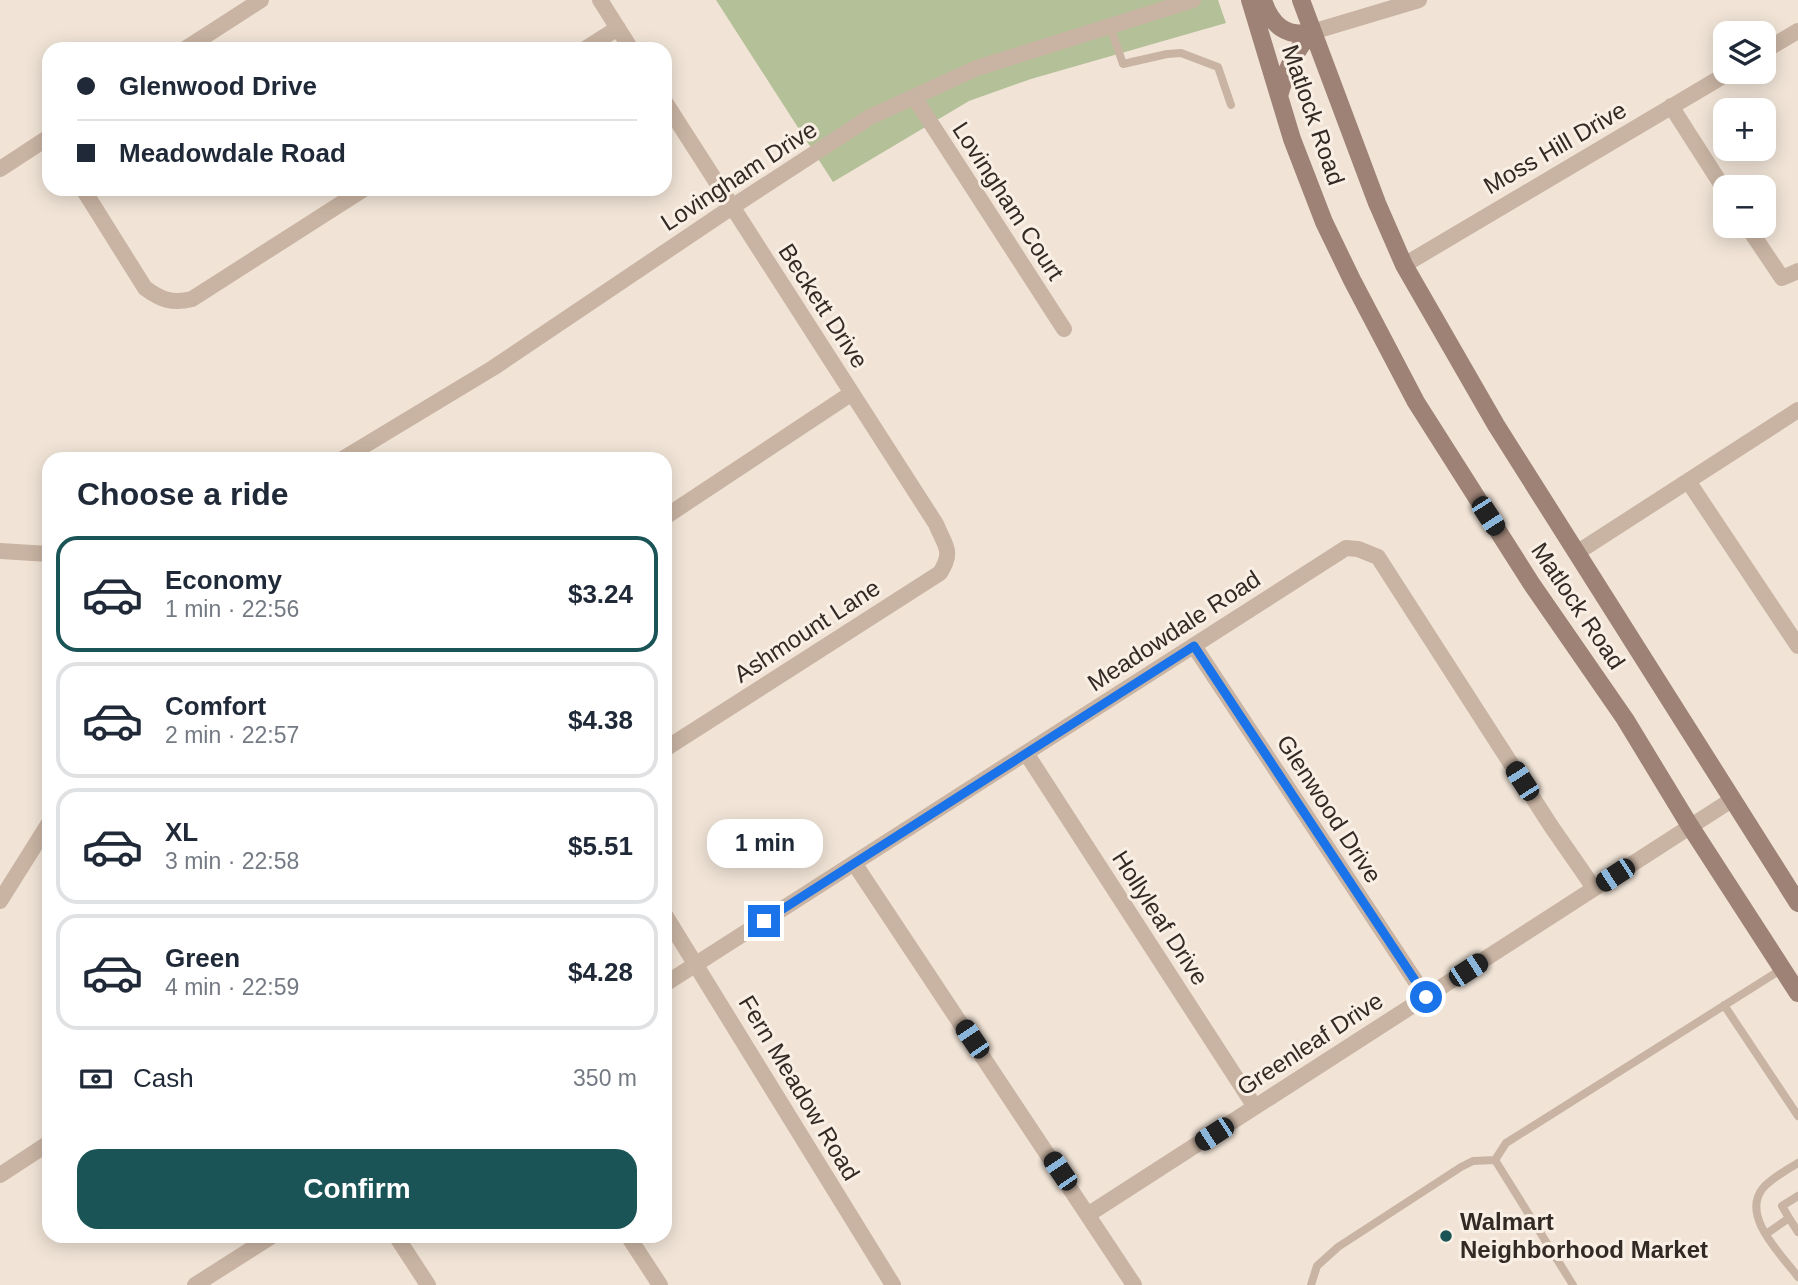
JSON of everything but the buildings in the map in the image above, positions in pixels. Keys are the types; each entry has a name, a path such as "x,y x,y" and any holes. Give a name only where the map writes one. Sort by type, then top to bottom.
{"main road":[{"name":"Matlock Road","path":"1250,0 1292,139 1324,222 1416,402 1531,583 1625,719 1690,826 1798,993"},
{"path":"1263,0 1277,26 1298,36 1312,32"},
{"name":"Matlock Road","path":"1301,0 1404,265 1465,375 1798,903"},
{"path":"1279,96 1292,59 1312,32"}],"street":[{"path":"196,42 261,0"},
{"path":"600,0 627,42"},
{"name":"Lovingham Drive","path":"354,452 493,368 870,117 977,68 1193,0"},
{"path":"1312,32 1419,0"},
{"path":"596,42 618,28"},
{"path":"1776,44 1798,31"},
{"name":"Moss Hill Drive","path":"1404,265 1713,82"},
{"name":"Lovingham Court","path":"914,97 1065,330"},
{"path":"1671,106 1715,175"},
{"name":"Beckett Drive","path":"672,113 936,524 941,537"},
{"path":"0,169 42,142"},
{"path":"87,196 145,288 158,297 177,303 192,299 353,196"},
{"path":"1754,238 1777,274 1782,278 1793,274"},
{"path":"672,512 852,393"},
{"path":"1578,552 1798,410"},
{"path":"1688,481 1798,646"},
{"name":"Ashmount Lane","path":"672,745 940,573 948,561 948,550 941,537"},
{"name":"Meadowdale Road","path":"672,980 1346,548 1358,549 1378,557 1550,826 1594,888"},
{"path":"0,551 42,554"},
{"name":"Glenwood Drive","path":"1194,646 1426,997"},
{"name":"Hollyleaf Drive","path":"1027,753 1255,1107"},
{"name":"Greenleaf Drive","path":"1089,1214 1733,799"},
{"path":"0,901 42,834"},
{"path":"854,863 1134,1285"},
{"name":"Fern Meadow Road","path":"672,926 894,1285"},
{"path":"0,1175 42,1148"},
{"path":"195,1285 261,1243"},
{"path":"401,1243 428,1285"},
{"path":"633,1243 660,1285"}],"lane":[{"path":"1110,26 1124,64 1181,53 1218,66 1231,105"},
{"path":"1495,1160 1506,1143 1782,969"},
{"path":"1724,1005 1798,1116"},
{"path":"1311,1285 1317,1266 1338,1247 1461,1167 1473,1161 1495,1160"},
{"path":"1495,1160 1573,1285"},
{"path":"1798,1163 1762,1189 1755,1205 1766,1234 1798,1277"},
{"path":"1798,1196 1782,1206 1798,1232"},
{"path":"1766,1234 1789,1218"}],"green space":[{"path":"716,0 1218,0 1226,23 1031,79 969,101 833,182"}],"place":[{"name":"Walmart Neighborhood Market","path":"1446,1236"}],"route":[{"path":"764,921 1194,646 1426,997"}]}
